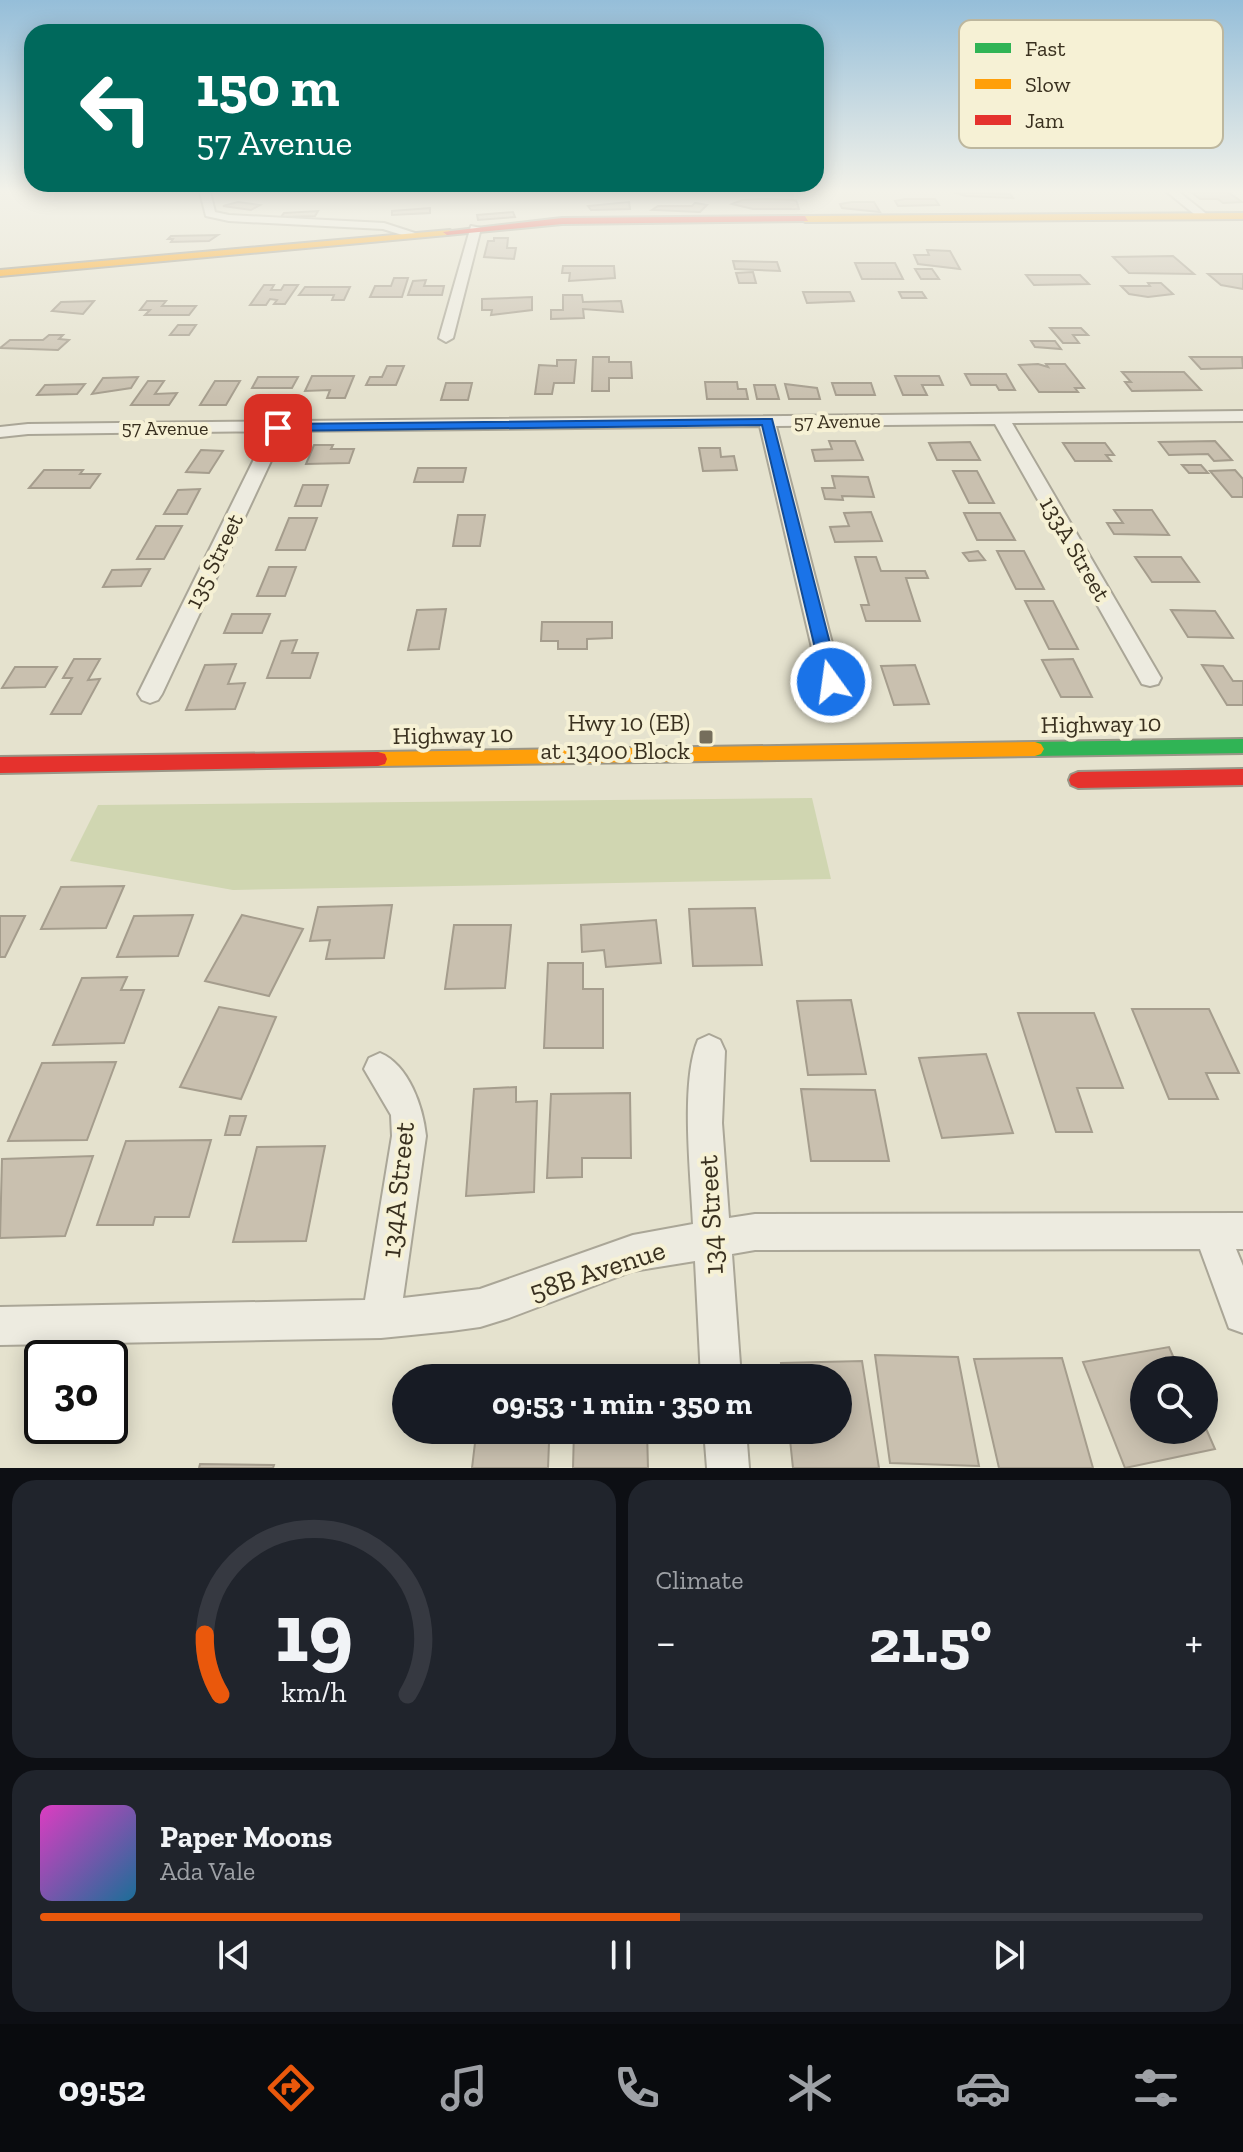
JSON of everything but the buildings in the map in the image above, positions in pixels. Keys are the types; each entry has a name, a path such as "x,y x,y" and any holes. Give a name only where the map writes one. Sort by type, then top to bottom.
{"main road":[{"path":"0,273 132,261"},
{"name":"Highway 10","path":"0,765 1243,746"},
{"path":"1053,780 1243,777"}],"street":[{"path":"446,338 466,261"},
{"name":"57 Avenue","path":"0,432 1241,418"},
{"name":"133A Street","path":"1001,419 1150,678"},
{"path":"767,421 831,682"},
{"name":"135 Street","path":"150,694 278,428"},
{"name":"134 Street","path":"709,1051 705,1123 720,1364"},
{"name":"134A Street","path":"380,1069 407,1111 409,1136 381,1319"},
{"path":"1227,1231 1243,1314"},
{"name":"58B Avenue","path":"0,1326 381,1319 480,1308 633,1253 755,1232 1227,1231"},
{"path":"726,1444 728,1468"}],"green space":[{"path":"812,798 831,879 233,890 70,861 98,805"}],"traffic: fast":[{"path":"1035,749 1243,746"}],"traffic: slow":[{"path":"0,273 136,261"},
{"path":"378,759 1035,749"}],"traffic: jam":[{"path":"0,765 378,759"},
{"path":"1078,780 1243,777"}],"place":[{"name":"Hwy 10 (EB) at 13400 Block","path":"706,737"}],"route":[{"path":"278,428 767,421 831,682"}]}
